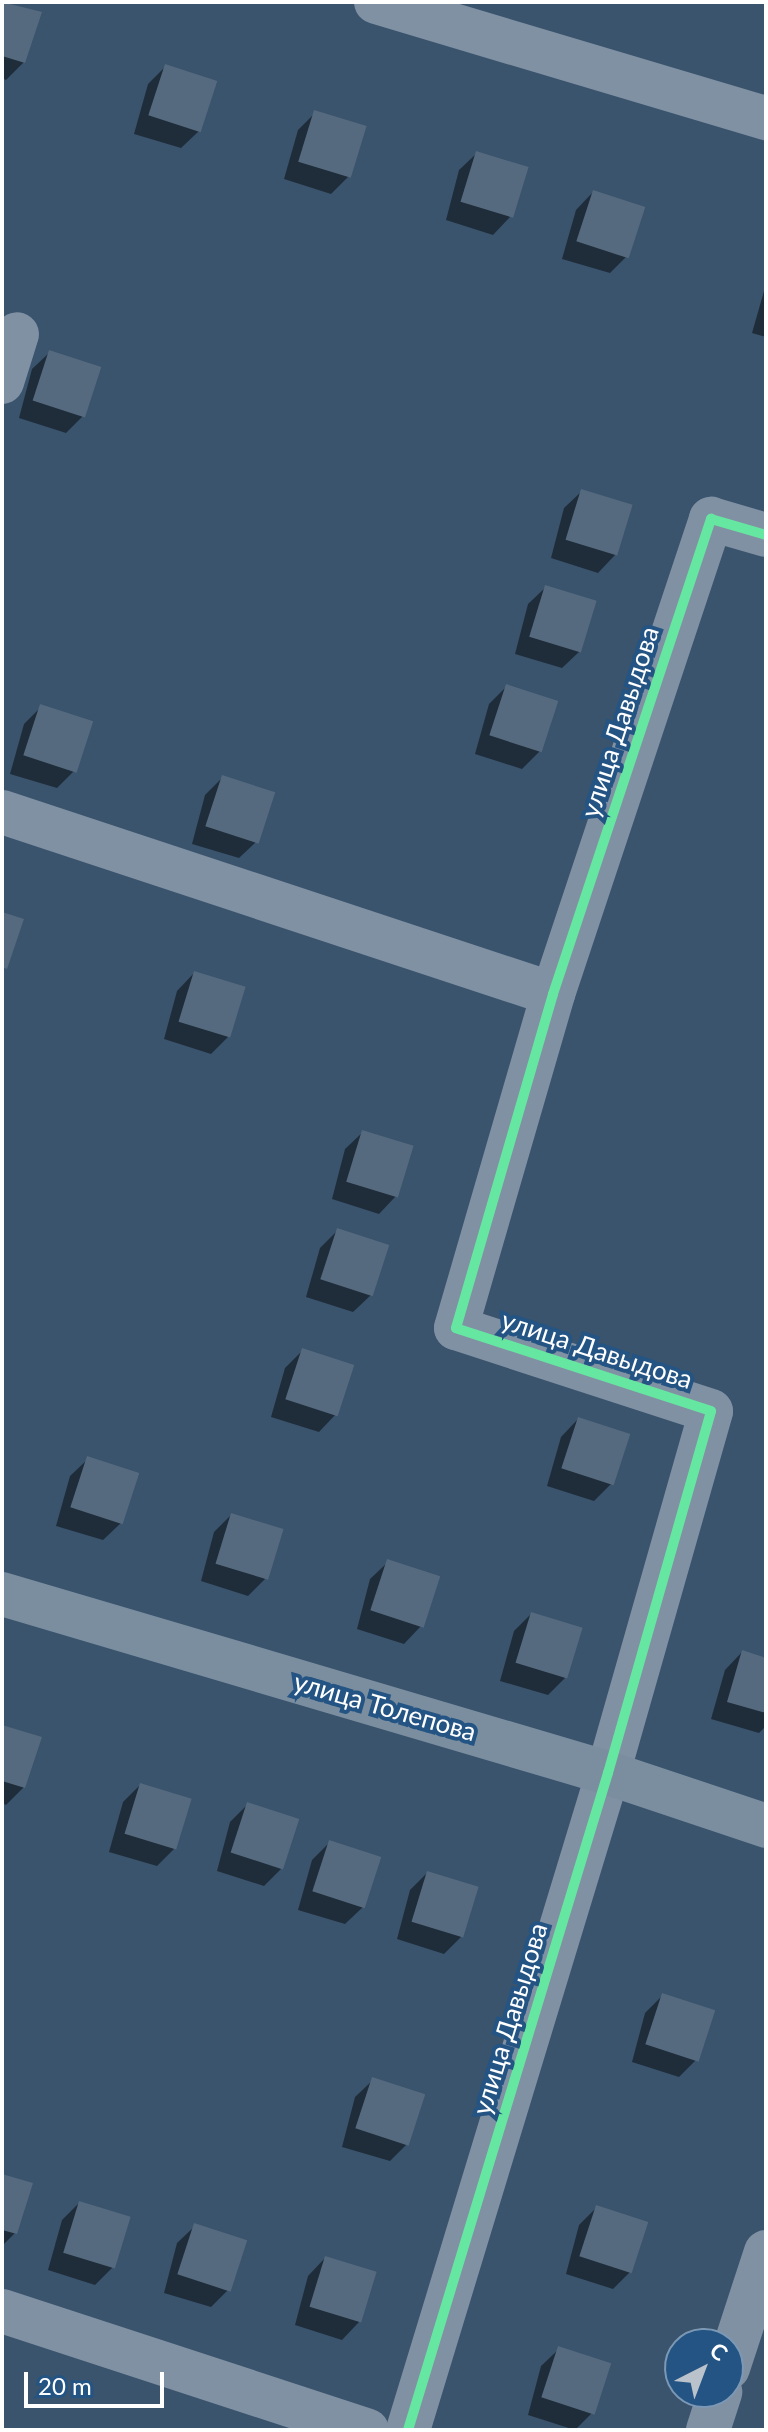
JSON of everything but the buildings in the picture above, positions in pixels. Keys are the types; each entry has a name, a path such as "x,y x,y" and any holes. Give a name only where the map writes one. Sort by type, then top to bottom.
{"street":[{"path":"376,2 766,118"},
{"path":"2,382 17,334"},
{"name":"улица Давыдова","path":"408,2430 608,1773 711,1411 456,1328 553,994 711,519 766,535"},
{"path":"2,812 553,994"},
{"name":"улица Толепова","path":"2,1594 608,1773 766,1826"},
{"path":"741,2328 766,2252"},
{"path":"2,2311 367,2430"},
{"path":"708,2430 715,2408"}],"cycle path":[{"path":"408,2430 608,1773 711,1411 456,1328 553,994 711,519 766,535"}]}
